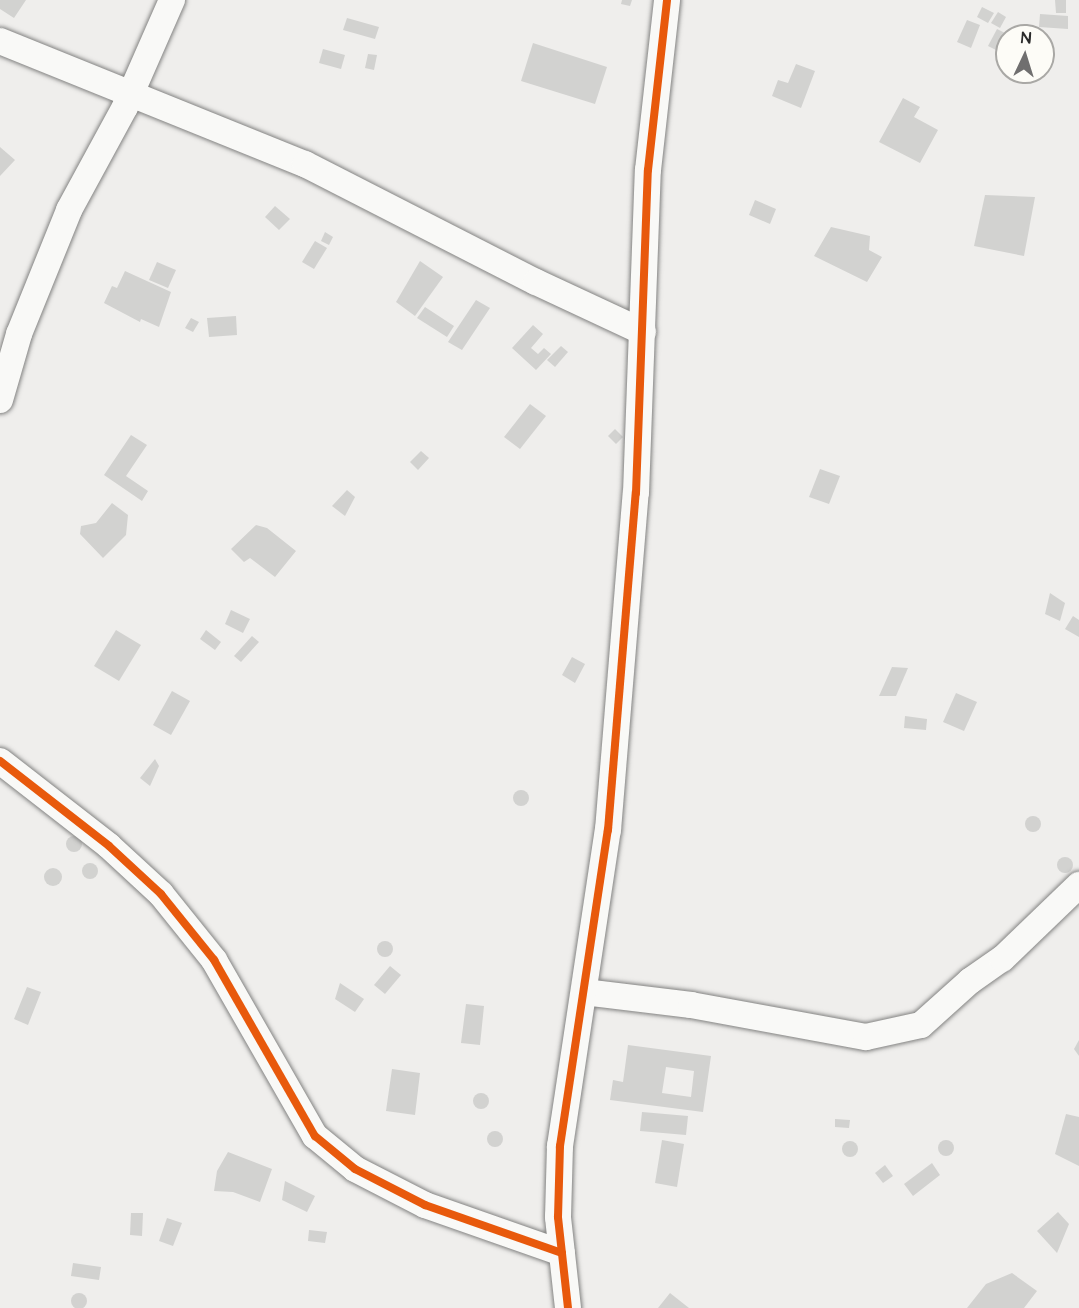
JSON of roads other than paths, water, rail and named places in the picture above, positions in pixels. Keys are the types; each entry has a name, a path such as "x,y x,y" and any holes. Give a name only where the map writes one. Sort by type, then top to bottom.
{"street":[{"path":"0,400 19,334 69,210 130,96 172,0"},
{"path":"568,1308 558,1217 560,1146 609,818 636,493 648,170 667,0"},
{"path":"0,41 130,96 305,164 536,282 643,332"},
{"path":"0,761 109,846 161,894 214,960 315,1136 355,1169 425,1205 562,1253"},
{"path":"584,993 691,1005 866,1037 921,1024 970,981 1002,959 1079,885"}]}
